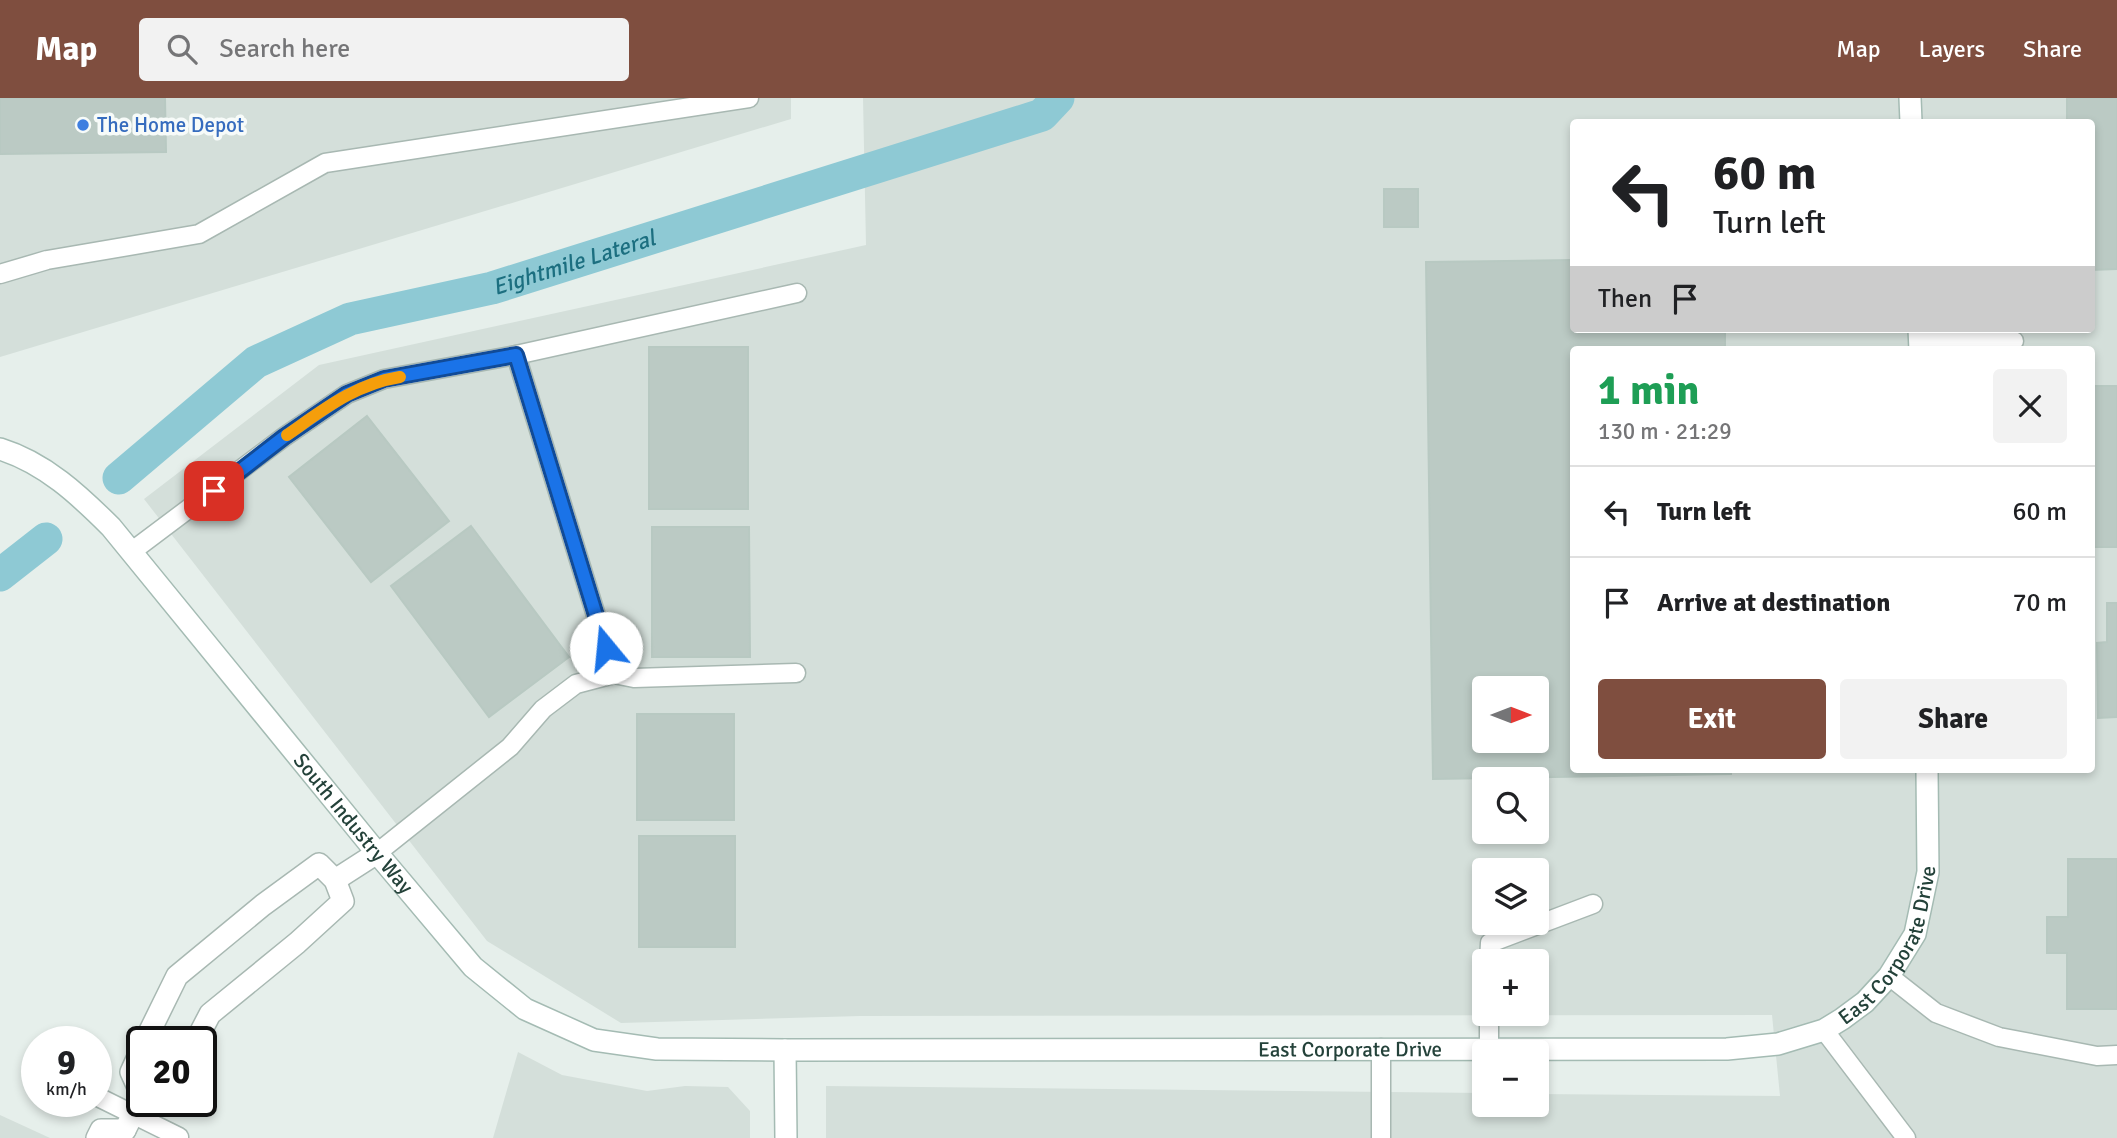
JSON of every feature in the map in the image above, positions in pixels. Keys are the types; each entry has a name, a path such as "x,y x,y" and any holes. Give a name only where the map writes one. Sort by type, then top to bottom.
{"street":[{"path":"1910,98 1911,119"},
{"name":"South Industry Way","path":"0,449 55,476 111,527 473,967 525,1009 594,1040 657,1049 785,1050"},
{"name":"East Corporate Drive","path":"1549,1048 1727,1049 1778,1044 1824,1030 1842,1019 1865,1002 1889,976 1915,934 1928,872 1927,773"},
{"path":"335,880 377,853"},
{"path":"152,1026 177,976 263,905 319,864 335,880 343,901 297,943 210,1014 204,1026"},
{"name":"East Corporate Drive","path":"785,1050 1472,1048"},
{"path":"785,1050 786,1138"},
{"path":"97,1138 101,1130 130,1117"}],"lane":[{"path":"0,274 47,260 199,234 325,163 749,98"},
{"path":"131,552 284,437 347,394 384,379 516,355 797,293"},
{"path":"1919,340 2014,341"},
{"path":"516,355 614,674"},
{"path":"377,853 510,747 543,709 576,684 614,674 634,678 796,673"},
{"path":"1489,949 1489,943 1593,904"},
{"path":"1889,976 1936,1013 1999,1037 2097,1056 2117,1055"},
{"path":"1824,1030 1906,1138"},
{"path":"1381,1048 1381,1138"},
{"path":"139,1117 179,1137"}],"shaded area":[{"path":"0,98 791,98 791,119 0,357"},
{"path":"863,98 2117,98 2117,1138 826,1138 826,1086 1472,1093 1472,1117 1549,1117 1549,1094 1780,1096 1772,1015 1549,1015 1549,949 1472,949 1472,1015 860,1016 621,1023 487,941 144,499 319,365 866,245"},
{"path":"518,1052 562,1075 647,1091 685,1086 728,1087 750,1111 750,1138 493,1138"},
{"path":"0,1115 50,1138 0,1138"}],"building":[{"name":"The Home Depot","path":"0,98 165,98 166,152 0,154"},
{"path":"2067,98 2117,98 2117,269 2095,270 2095,119 2067,119"},
{"path":"1384,189 1418,189 1418,227 1384,227"},
{"path":"1570,260 1570,333 1725,333 1725,346 1570,346 1570,773 1731,774 1549,777 1549,767 1472,767 1472,778 1433,779 1426,262"},
{"path":"649,347 748,347 748,509 649,509"},
{"path":"2095,386 2117,386 2117,547 2095,547"},
{"path":"367,416 449,521 371,582 289,477"},
{"path":"471,526 569,657 489,717 391,586"},
{"path":"652,527 749,527 750,657 652,657"},
{"path":"2107,603 2117,603 2117,717 2098,718 2097,643 2107,642"},
{"path":"637,714 734,714 734,820 637,820"},
{"path":"639,836 735,836 735,947 639,947"},
{"path":"2068,859 2117,859 2117,1009 2067,1009 2067,953 2047,953 2047,917 2068,917"}],"waterway":[{"name":"Eightmile Lateral","path":"119,478 256,362 350,319 492,288 1042,115 1058,98"},
{"name":"Eightmile Lateral","path":"0,575 46,539"}],"slow traffic":[{"path":"287,435 347,394 384,379 400,377"}],"place":[{"name":"The Home Depot","path":"83,125"}],"route":[{"path":"214,491 284,437 347,394 384,379 516,355 606,648"}]}
